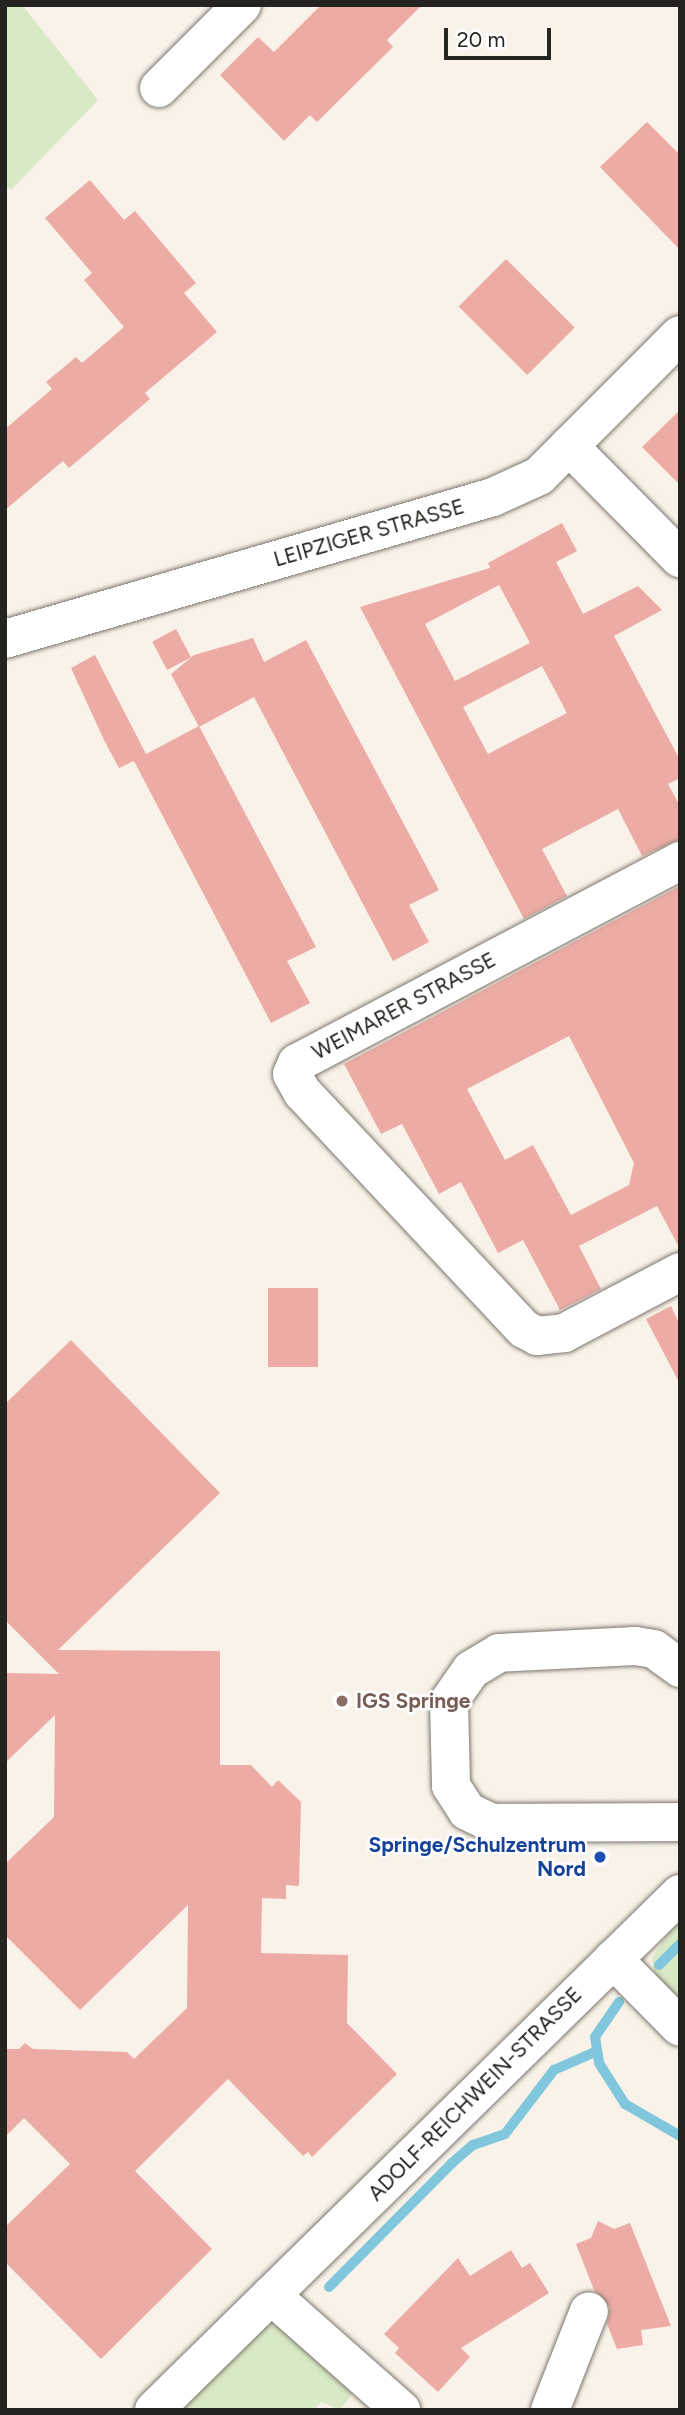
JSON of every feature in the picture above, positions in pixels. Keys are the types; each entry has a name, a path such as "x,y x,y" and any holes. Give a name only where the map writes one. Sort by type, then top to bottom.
{"street":[{"path":"159,88 242,5"},
{"name":"LEIPZIGER STRASSE","path":"5,639 493,496 538,476 680,335"},
{"path":"569,446 680,558"},
{"name":"WEIMARER STRASSE","path":"680,861 297,1063 292,1074 302,1092 524,1329 549,1338 564,1333 680,1272"},
{"path":"680,1668 654,1649 635,1646 499,1653 471,1670 449,1702 451,1786 467,1811 492,1823 680,1822"},
{"name":"ADOLF-REICHWEIN-STRASSE","path":"154,2410 680,1894"},
{"path":"613,1959 680,2027"},
{"path":"271,2295 401,2410"},
{"path":"550,2410 589,2311"}],"green space":[{"path":"22,5 98,100 11,190 5,184 5,7"},
{"path":"680,1915 680,2005 655,1975 652,1958"},
{"path":"266,2326 283,2327 357,2386 340,2410 321,2402 314,2410 182,2410"}],"building":[{"path":"321,5 422,5 387,40 393,47 317,122 310,115 284,141 220,75 258,37 274,52"},
{"path":"647,122 680,155 680,250 600,167"},
{"path":"90,180 124,220 135,211 196,283 184,293 217,332 145,393 150,399 69,468 63,461 5,510 5,429 52,389 46,382 76,357 82,363 124,327 84,280 92,273 45,218"},
{"path":"506,259 575,328 527,375 459,306"},
{"path":"680,410 680,485 642,447"},
{"path":"562,523 577,551 556,562 583,614 638,586 662,610 614,636 680,760 680,778 668,784 680,806 680,839 642,856 618,809 542,849 567,896 524,919 360,607 490,568 488,563","holes":["499,585 530,643 455,681 425,624","542,666 567,713 488,754 463,707"]},
{"path":"176,629 191,657 167,670 152,642"},
{"path":"253,638 264,662 306,640 439,890 409,905 429,942 393,961 254,697 199,727 171,674 194,655"},
{"path":"95,655 146,754 199,726 316,947 287,961 310,1003 271,1023 134,761 119,768 104,740 71,668"},
{"path":"680,886 680,1249 657,1206 579,1246 601,1289 560,1310 523,1240 498,1253 461,1182 439,1194 402,1124 381,1134 344,1064","holes":["569,1036 634,1163 629,1185 571,1215 533,1145 505,1160 467,1089"]},
{"path":"268,1288 318,1288 318,1367 268,1367"},
{"path":"671,1306 680,1325 680,1384 646,1319"},
{"path":"71,1340 220,1493 58,1650 220,1651 220,1765 251,1765 272,1787 278,1780 301,1802 299,1886 286,1885 286,1899 262,1898 261,1953 348,1955 347,2023 397,2074 312,2157 308,2152 303,2156 228,2079 135,2171 212,2249 101,2359 5,2262 5,2227 70,2164 24,2118 5,2137 5,2049 19,2049 25,2043 33,2049 127,2052 134,2059 187,2008 188,1905 80,2010 5,1935 5,1864 54,1817 55,1715 5,1763 5,1673 59,1674 5,1620 5,1404"},
{"path":"598,2221 614,2229 630,2223 671,2326 641,2330 643,2345 617,2349 607,2324 610,2307 594,2290 576,2244 591,2238"},
{"path":"511,2250 522,2268 530,2263 549,2293 461,2348 470,2357 438,2392 395,2353 399,2348 384,2334 458,2258 470,2276"}],"waterway":[{"path":"659,1965 680,1944"},
{"path":"619,2002 595,2037 599,2063 625,2104 680,2136"},
{"path":"329,2287 452,2163 473,2145 505,2134 554,2070 595,2052"}],"place":[{"name":"IGS Springe","path":"342,1701"},
{"name":"Springe/Schulzentrum Nord","path":"600,1857"}]}
